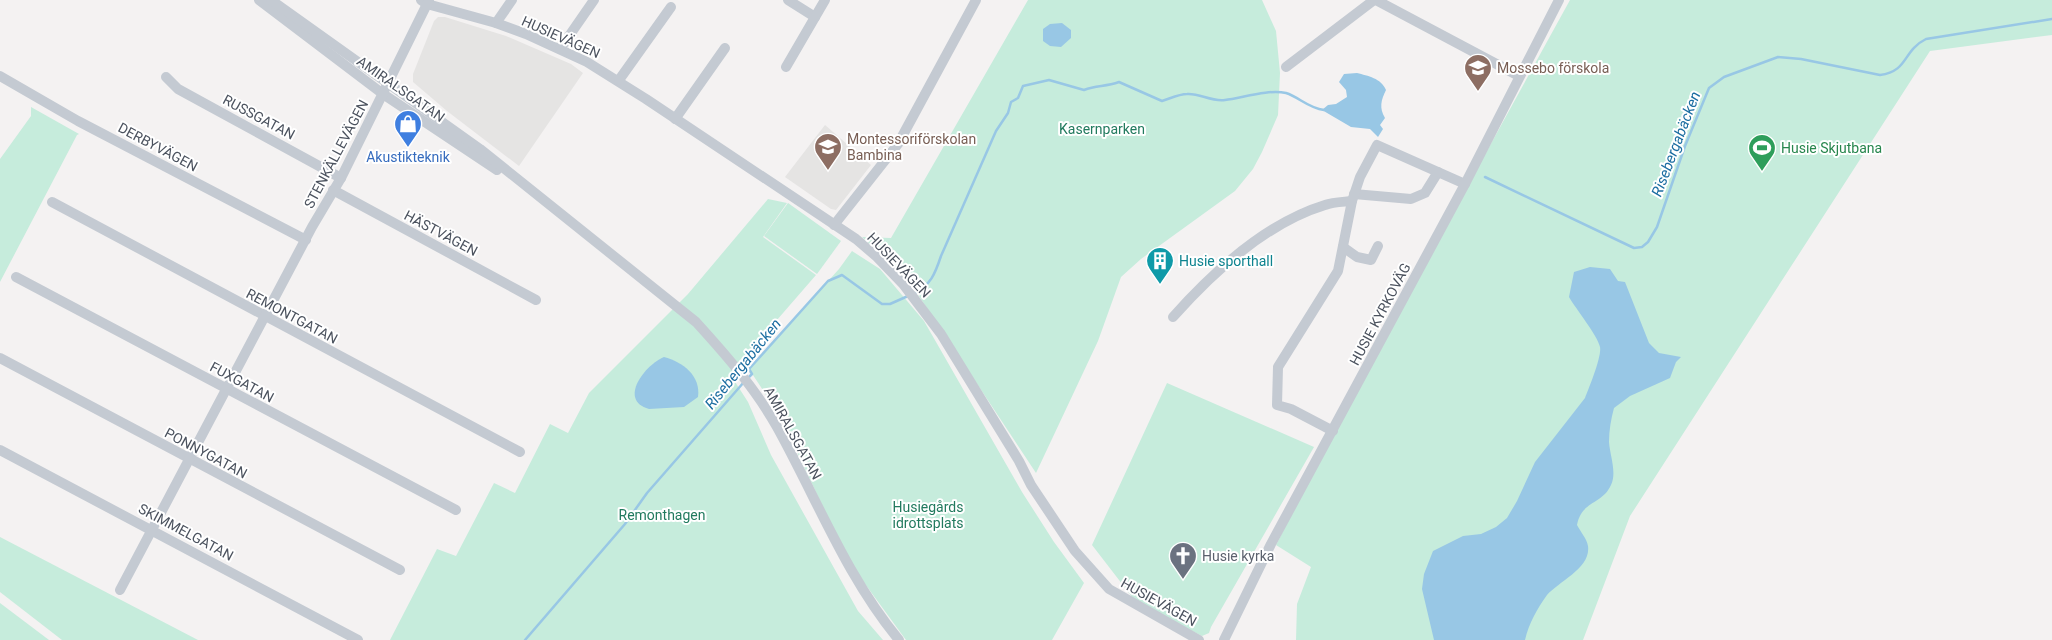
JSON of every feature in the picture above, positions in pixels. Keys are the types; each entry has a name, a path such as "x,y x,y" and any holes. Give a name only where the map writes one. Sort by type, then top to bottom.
{"street":[{"name":"AMIRALSGATAN","path":"259,0 382,94 534,193"},
{"name":"AMIRALSGATAN","path":"271,0 389,82 480,149 696,322 752,388 776,426 846,564 876,610 899,640"},
{"path":"496,24 512,0"},
{"path":"560,49 594,0"},
{"path":"788,0 815,18"},
{"path":"786,67 825,0"},
{"path":"834,225 898,144 976,0"},
{"path":"1286,67 1375,0 1519,76"},
{"name":"HUSIE KYRKOVÄG","path":"1224,640 1272,544 1465,184 1559,0"},
{"name":"STENKÄLLEVÄGEN","path":"306,240 341,178 389,82 426,1"},
{"name":"HUSIEVÄGEN","path":"426,1 496,24 560,49 619,80 870,251 903,284 941,334 1031,485 1076,551 1109,589 1198,640"},
{"path":"619,80 671,7"},
{"path":"675,118 726,48"},
{"name":"DERBYVÄGEN","path":"0,76 78,121 306,240"},
{"name":"RUSSGATAN","path":"166,77 178,89 341,178"},
{"path":"1334,431 1291,409 1277,406 1278,367 1338,271 1353,197 1360,177 1377,145 1465,184"},
{"path":"1173,317 1192,295 1256,239 1326,204 1353,197 1411,199 1424,193 1438,172"},
{"name":"HÄSTVÄGEN","path":"334,190 536,300"},
{"name":"REMONTGATAN","path":"52,202 265,318 520,452"},
{"path":"120,590 228,390 306,240"},
{"path":"1343,247 1357,257 1371,260 1378,246"},
{"name":"FUXGATAN","path":"16,277 456,510"},
{"name":"PONNYGATAN","path":"0,358 400,570"},
{"name":"SKIMMELGATAN","path":"0,450 358,640"}],"shaded area":[{"path":"438,17 445,17 506,36 571,64 583,73 519,166 447,111 413,82 413,74 434,21"},
{"name":"Montessoriförskolan Bambina","path":"825,125 871,165 836,210 831,209 785,177"}],"green space":[{"name":"Kasernparken","path":"1028,0 1262,0 1276,31 1280,73 1278,115 1253,169 1235,191 1141,259 1121,277 1098,341 1036,473 907,278 862,237 891,238"},
{"path":"1570,0 2052,0 2052,35 1930,51 1630,516 1583,640 1296,640 1297,604 1311,567 1276,545 1346,407"},
{"path":"31,107 79,134 0,282 0,159 31,116"},
{"name":"Remonthagen","path":"768,199 787,203 763,237 816,275 730,374 748,402 771,455 858,611 883,640 390,640 437,549 456,556 494,483 515,493 550,424 568,433 589,393 688,294"},
{"path":"788,203 841,241 817,274 764,236"},
{"name":"Husiegårds idrottsplats","path":"852,251 880,269 924,321 1022,492 1054,542 1084,583 1052,640 906,640 849,562 780,416 749,369 839,269"},
{"path":"1167,383 1314,447 1209,633 1202,636 1136,602 1092,545"},
{"path":"0,537 198,640 62,640 0,592"},
{"path":"0,603 49,640 0,640"}],"water":[{"path":"1062,23 1071,30 1071,38 1061,47 1050,46 1043,41 1043,29 1050,24"},
{"path":"1357,73 1378,80 1386,90 1381,104 1385,118 1380,125 1383,129 1378,137 1370,129 1351,127 1322,110 1328,105 1336,104 1347,97 1346,90 1339,82 1344,74"},
{"path":"1590,267 1610,269 1618,281 1625,282 1649,343 1659,353 1681,357 1676,362 1670,378 1630,396 1614,408 1609,442 1613,480 1603,496 1583,511 1577,525 1587,543 1588,554 1585,561 1573,574 1547,595 1534,616 1525,640 1434,640 1422,589 1424,574 1433,551 1463,536 1481,534 1496,527 1507,518 1535,462 1585,398 1597,364 1600,347 1569,297 1574,272"},
{"path":"664,357 678,362 694,376 697,383 698,397 684,407 649,409 640,404 635,398 635,390 643,374"}],"waterway":[{"name":"Risebergabäcken","path":"1485,177 1634,248 1642,247 1648,242 1657,227 1685,146 1709,88 1724,77 1778,57 1801,59 1880,75 1896,69 1913,49 1926,39 2052,19"},
{"name":"Risebergabäcken","path":"913,294 924,287 934,274 996,131 1008,113 1011,102 1018,98 1023,86 1049,80 1084,90 1119,82 1162,101 1184,94 1220,100 1279,92 1286,93 1313,107 1324,110"},
{"name":"Risebergabäcken","path":"748,378 752,374 749,369 828,281 842,275 882,304 890,304 908,296"},
{"name":"Risebergabäcken","path":"525,640 625,524 647,493 744,382"}],"place":[{"name":"Mossebo förskola","path":"1478,92"},
{"name":"Akustikteknik","path":"408,148"},
{"name":"Montessoriförskolan Bambina","path":"828,171"},
{"name":"Husie Skjutbana","path":"1762,172"},
{"name":"Husie sporthall","path":"1160,285"},
{"name":"Husie kyrka","path":"1183,580"}]}
